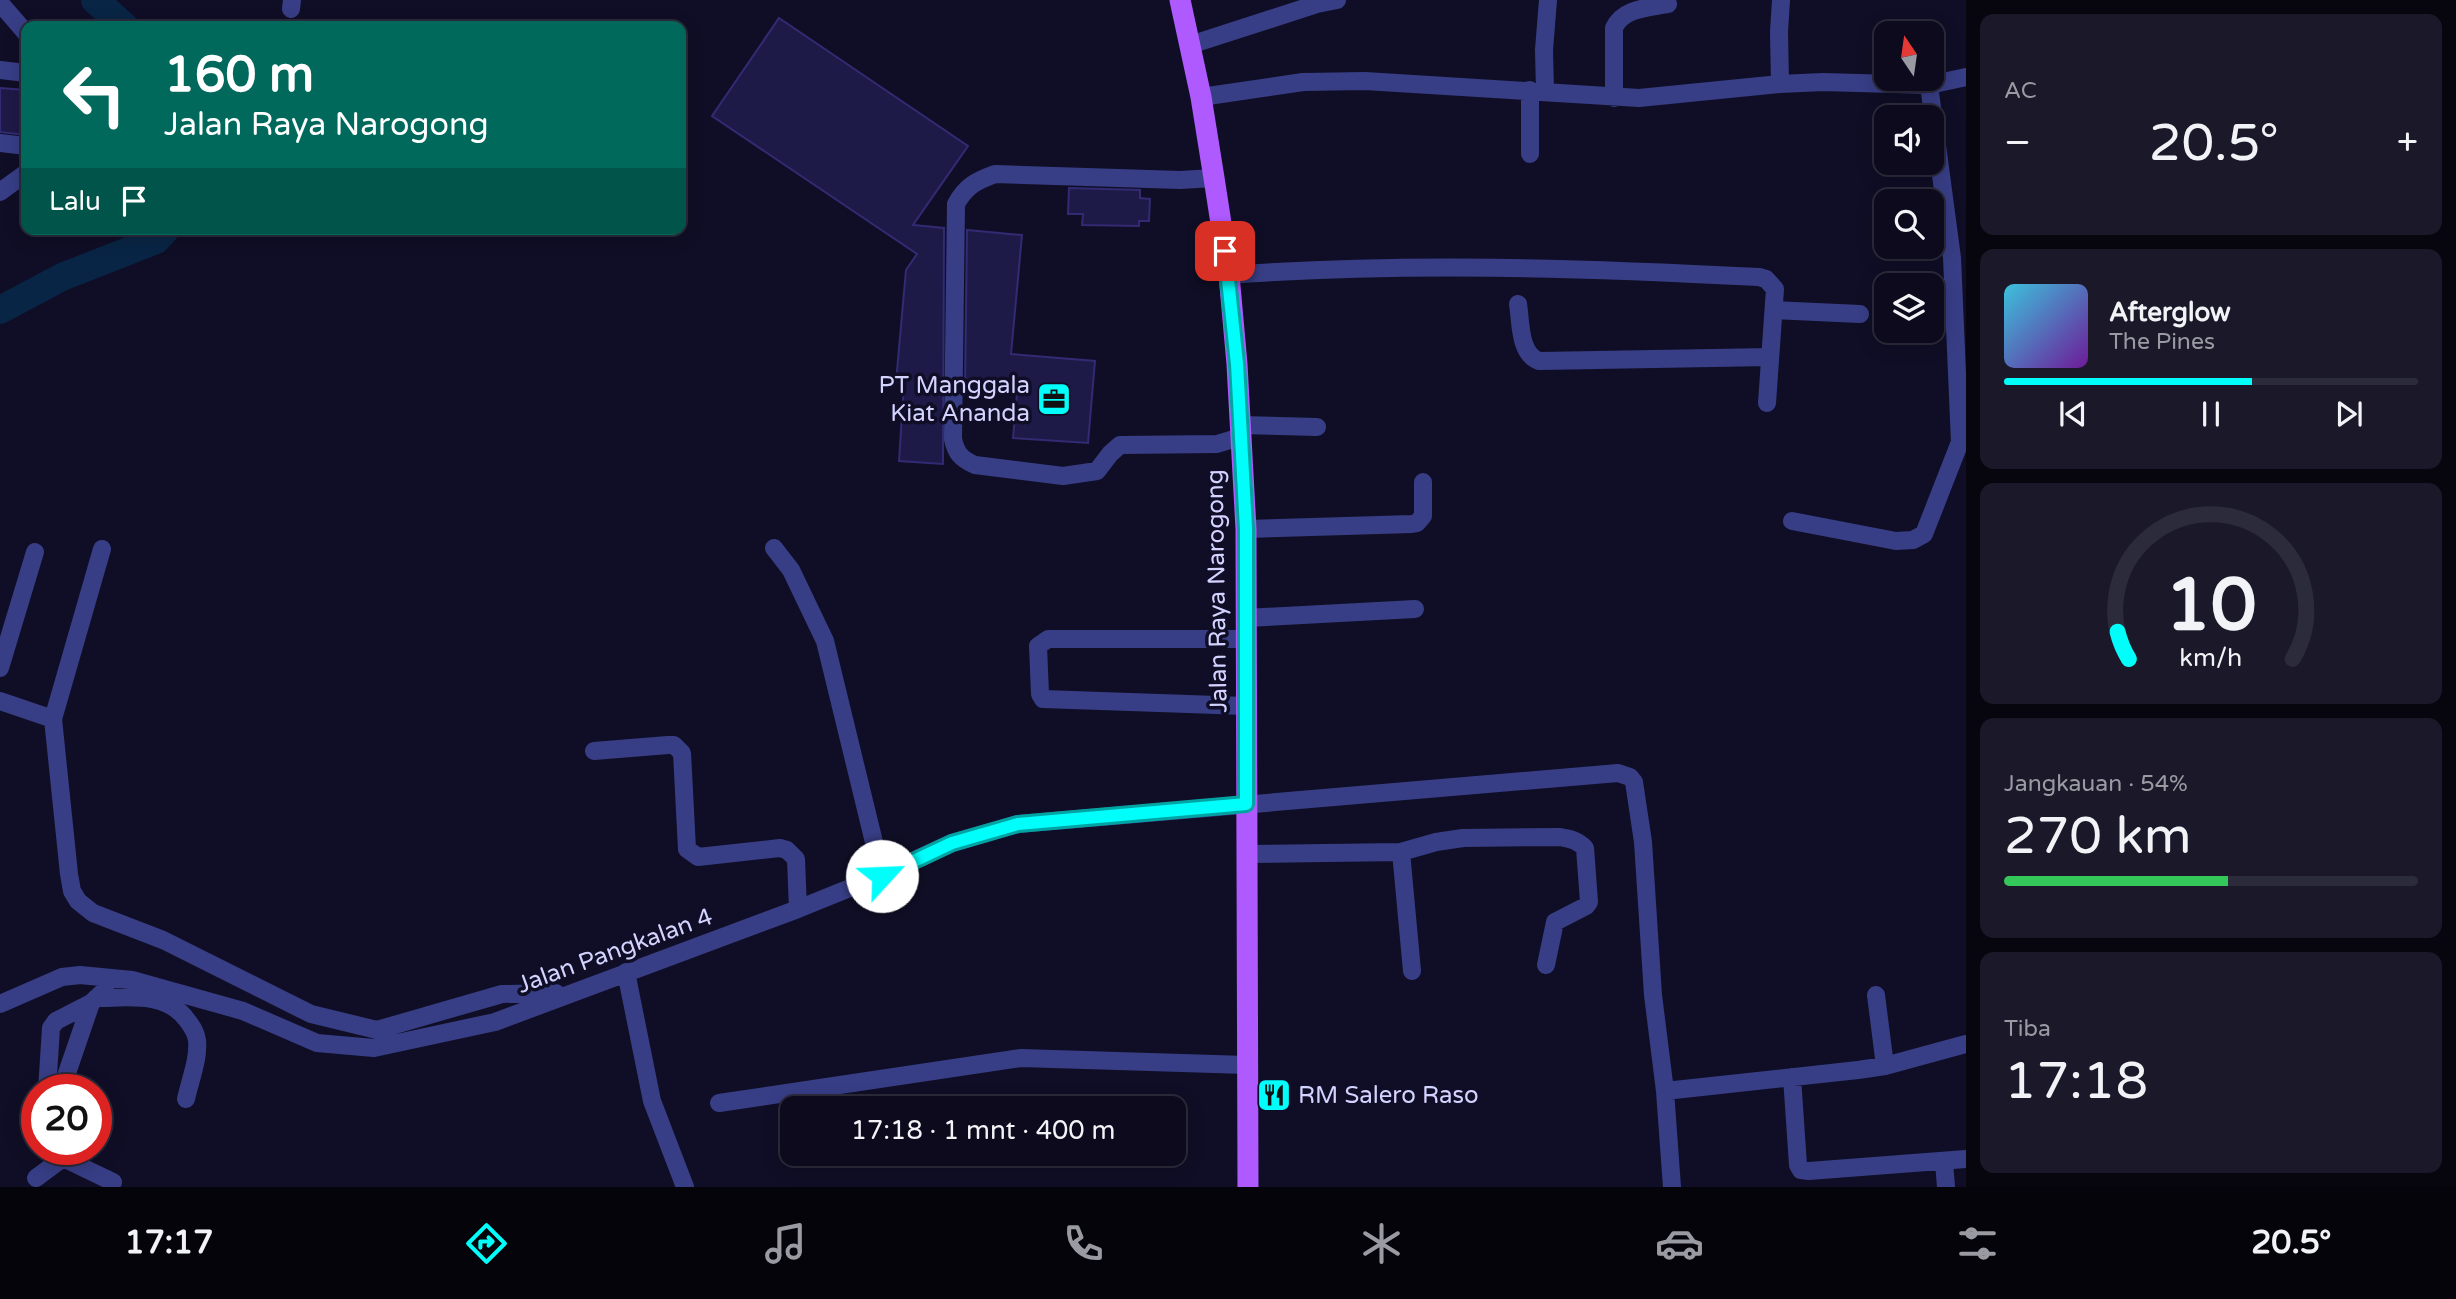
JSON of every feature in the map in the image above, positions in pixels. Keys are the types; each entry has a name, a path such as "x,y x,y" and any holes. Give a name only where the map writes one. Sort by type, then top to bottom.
{"main road":[{"name":"Jalan Raya Narogong","path":"1180,0 1201,97 1214,178 1229,275 1237,364 1246,529 1248,1187"}],"street":[{"path":"1190,45 1337,0"},
{"path":"1530,154 1548,0"},
{"path":"1780,84 1781,0"},
{"path":"0,3 21,27"},
{"path":"1614,98 1614,28 1618,21 1631,12 1668,4"},
{"path":"0,70 21,72"},
{"path":"1944,82 1966,77"},
{"path":"1201,97 1303,82 1365,81 1614,98 1659,97 1780,84 1874,82"},
{"path":"1792,521 1896,541 1913,540 1924,534 1963,441 1959,257 1930,91"},
{"path":"0,143 21,145"},
{"path":"1214,178 1180,180 995,174 975,181 964,190 956,204 955,450 962,460 975,465 1063,476 1097,471 1121,445 1217,444 1240,431 1317,427"},
{"path":"0,192 21,177"},
{"path":"1229,275 1402,269 1593,268 1759,277 1766,279 1775,289 1767,403"},
{"path":"1518,304 1525,350 1539,361 1770,357"},
{"path":"1775,310 1860,314"},
{"path":"1246,529 1417,523 1423,516 1423,482"},
{"path":"774,548 791,570 825,640 882,876"},
{"path":"103,549 53,719 69,874 72,891 78,901 93,913 163,940 311,1014 377,1030 502,994 570,993"},
{"path":"0,668 35,552"},
{"path":"1246,706 1043,699 1040,694 1038,646 1048,639 1246,629 1415,608"},
{"path":"0,701 53,719"},
{"path":"594,751 668,745 678,748 682,753 687,849 698,857 780,848 787,850 796,859 798,909"},
{"name":"Jalan Pangkalan 4","path":"0,1004 62,977 80,975 132,980 243,1011 317,1043 374,1048 495,1022 798,909 882,876 952,843 1018,824 1618,773 1630,777 1634,782 1643,842 1653,995 1665,1091"},
{"path":"1246,855 1401,852 1463,838 1560,837 1580,843 1585,848 1589,902 1555,922 1546,965"},
{"path":"1401,852 1412,971"},
{"path":"626,972 652,1101 685,1187"},
{"path":"48,1074 51,1028 56,1021 93,1000 114,979"},
{"path":"1876,995 1885,1066"},
{"path":"93,1000 152,998 173,1005 183,1015 195,1031 198,1042 186,1099"},
{"path":"67,1074 93,1000"},
{"path":"1672,1187 1665,1091 1885,1066 1966,1044"},
{"path":"719,1103 1021,1058 1247,1065"},
{"path":"1792,1077 1798,1165 1801,1170 1966,1159"},
{"path":"1944,1162 1946,1187"},
{"path":"36,1178 51,1165"},
{"path":"83,1165 113,1182"}],"building":[{"path":"779,18 968,146 913,225 944,228 943,464 899,461 904,384 896,382 906,270 917,254 712,116"},
{"path":"0,88 21,90 21,134 0,132"},
{"path":"1069,188 1140,190 1140,198 1150,199 1149,221 1139,221 1139,226 1082,225 1083,214 1068,214"},
{"path":"967,230 1022,235 1011,354 1095,361 1088,443 1013,438 1017,393 965,388"}],"waterway":[{"path":"95,0 118,21"},
{"path":"0,310 62,277 156,240 161,235"}],"place":[{"name":"PT Manggala Kiat Ananda","path":"1054,399"},
{"name":"RM Salero Raso","path":"1274,1095"}],"route":[{"path":"882,876 952,843 1018,824 1246,804 1246,529 1237,364 1225,251"}]}
